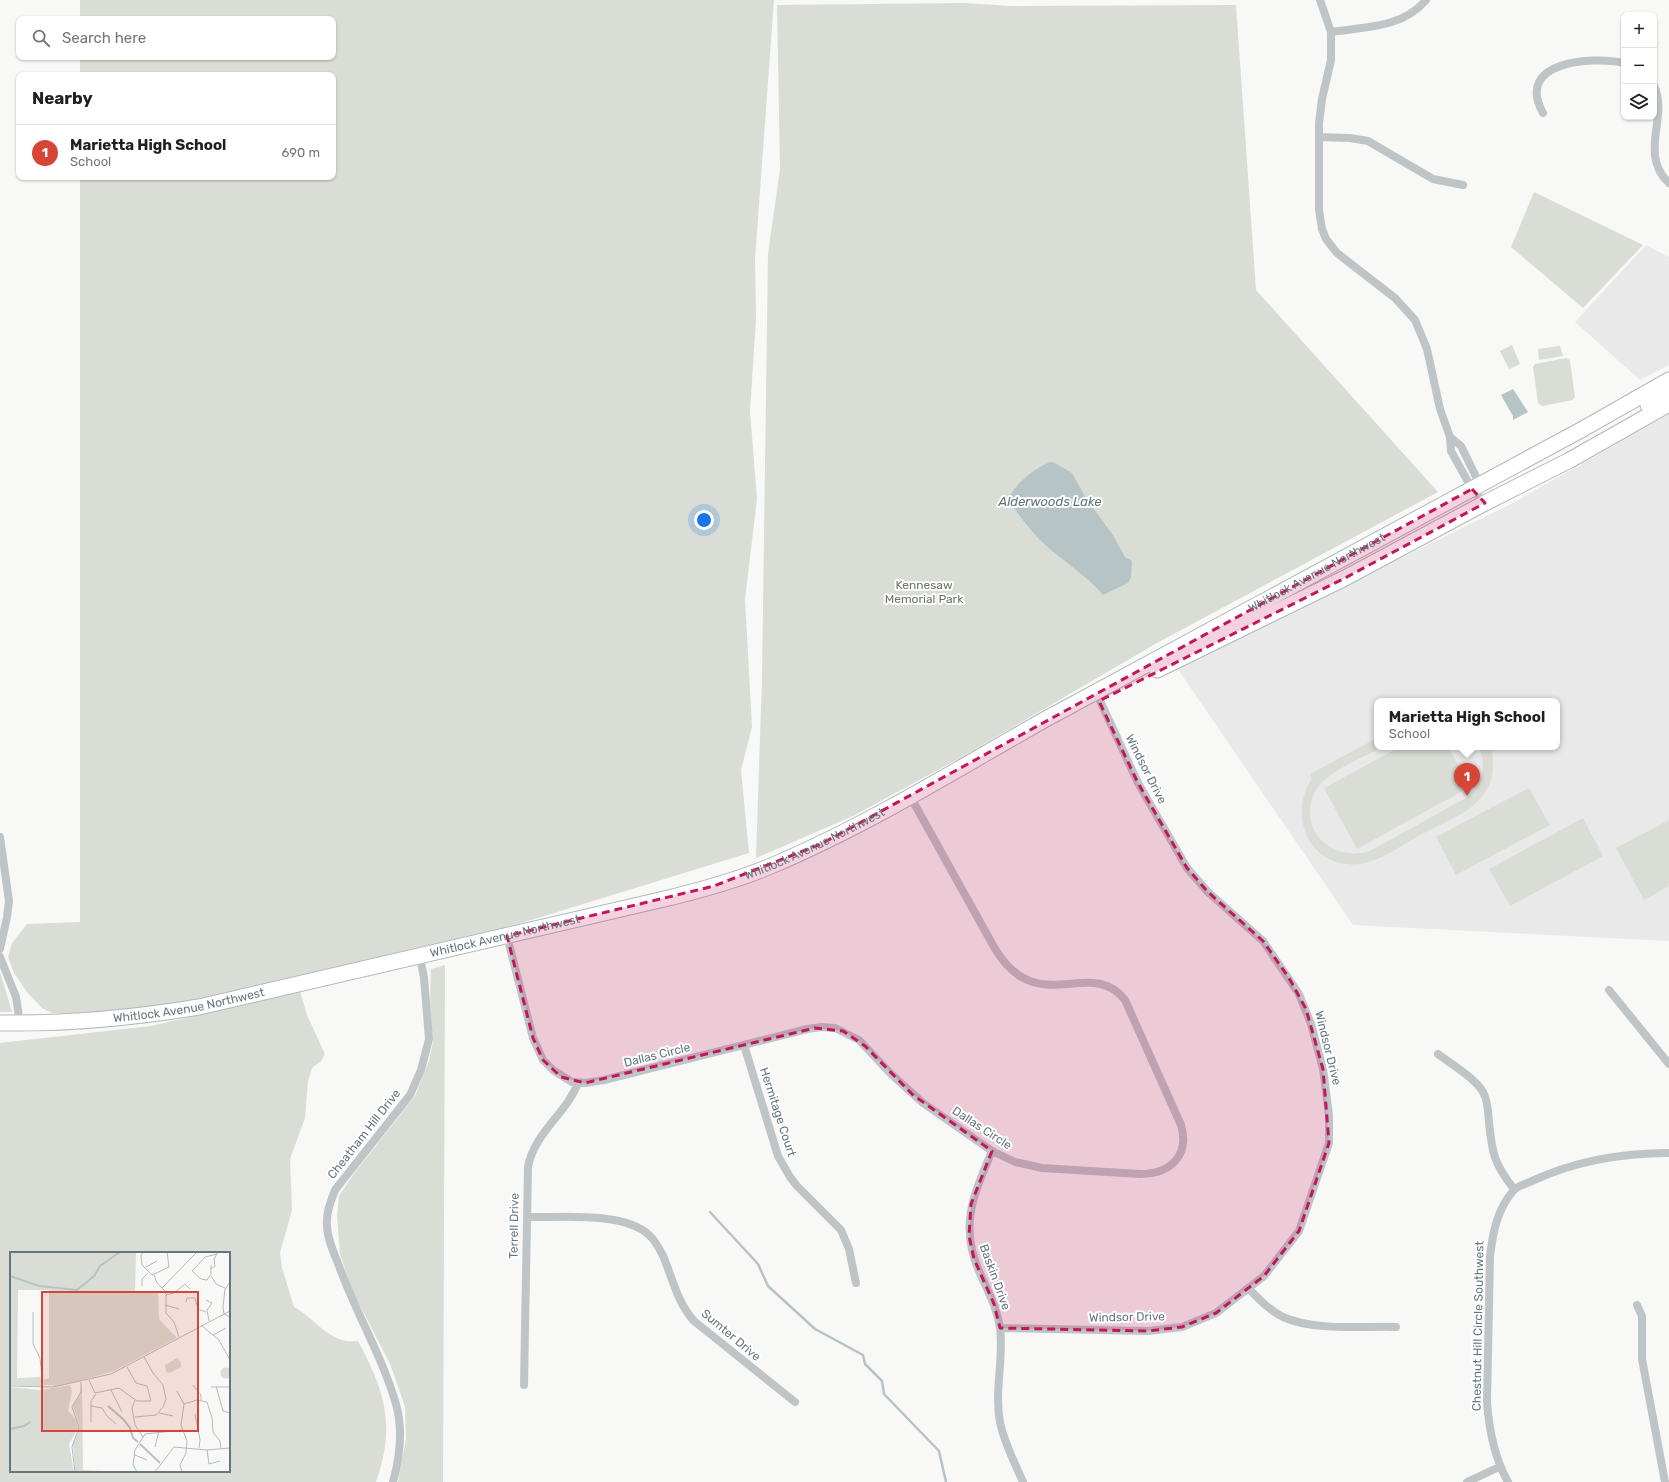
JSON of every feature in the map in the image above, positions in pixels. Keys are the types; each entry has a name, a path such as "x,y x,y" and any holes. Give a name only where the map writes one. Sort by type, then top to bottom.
{"highway":[{"name":"Whitlock Avenue Northwest","path":"0,1023 104,1020 199,1007 420,957 660,900 741,878 821,844 1097,696 1669,380"},
{"path":"1613,436 1637,413 1669,392"},
{"name":"Whitlock Avenue Northwest","path":"1097,696 1162,668 1345,578 1485,503 1570,460 1669,404"}],"street":[{"path":"1320,0 1330,32 1331,60 1320,110 1319,137 1320,220 1326,239 1337,254 1395,298 1415,320 1427,349 1440,409 1450,437 1460,446 1476,487 1485,503"},
{"path":"1330,32 1392,22 1413,12 1426,0"},
{"path":"1543,112 1537,103 1536,87 1544,73 1552,68 1564,64 1613,61 1621,62"},
{"path":"1657,91 1660,96 1655,158 1657,168 1669,183"},
{"path":"1319,137 1350,138 1368,142 1428,177 1463,185"},
{"name":"Windsor Drive","path":"1000,1328 1164,1330 1201,1320 1216,1313 1249,1289 1274,1264 1299,1231 1329,1143 1329,1114 1323,1069 1306,1009 1289,978 1263,941 1208,892 1187,868 1138,783 1097,696"},
{"name":"Dallas Circle","path":"578,1083 604,1080 815,1028 828,1027 843,1031 859,1040 895,1078 923,1104 992,1151 1015,1162 1032,1167 1156,1173 1166,1168 1176,1160 1182,1148 1184,1137 1181,1124 1128,1006 1121,995 1112,987 1093,982 1054,986 1039,984 1024,979 1010,969 994,947 910,796"},
{"path":"0,837 9,901 8,917 0,949"},
{"path":"507,936 538,1053 553,1070 567,1080 578,1083"},
{"path":"0,957 16,997 20,1023"},
{"name":"Cheatham Hill Drive","path":"392,1482 397,1467 400,1436 397,1405 382,1363 350,1299 331,1246 326,1226 328,1208 335,1190 410,1095 421,1070 429,1039 424,978 420,957"},
{"path":"1609,990 1669,1064"},
{"name":"Hermitage Court","path":"744,1045 778,1156 797,1186 840,1230 850,1249 856,1283"},
{"path":"1438,1054 1476,1083 1483,1092 1487,1103 1491,1144 1496,1162 1501,1173 1514,1189 1572,1165 1609,1158 1669,1153"},
{"name":"Terrell Drive","path":"524,1385 527,1174 531,1154 538,1140 571,1097 578,1083"},
{"name":"Baskin Drive","path":"992,1151 971,1204 969,1236 974,1259 994,1304 1000,1328 1000,1422 1023,1482"},
{"name":"Chestnut Hill Circle Southwest","path":"1508,1482 1499,1467 1487,1402 1490,1256 1497,1218 1514,1189"},
{"name":"Sumter Drive","path":"527,1217 613,1221 633,1226 649,1235 660,1249 682,1306 694,1321 795,1402"},
{"path":"1249,1289 1273,1311 1297,1322 1330,1326 1396,1327"},
{"path":"1637,1305 1642,1316 1642,1359 1665,1482"},
{"path":"1467,1482 1499,1467"}],"highlighted area":[{"path":"1472,489 1485,503 1345,578 1099,701 1138,783 1187,868 1208,892 1263,941 1289,978 1306,1009 1323,1069 1329,1143 1299,1231 1264,1276 1216,1313 1182,1327 1148,1331 1000,1328 994,1304 974,1259 969,1236 971,1204 992,1151 913,1095 865,1046 843,1031 815,1028 585,1083 561,1077 543,1060 533,1038 507,936 714,886 821,844"}],"shaded area":[{"path":"1646,245 1669,257 1669,365 1640,380 1575,322"},
{"path":"1669,414 1669,941 1353,925 1177,668 1511,504"}],"green space":[{"path":"80,0 774,0 755,259 756,319 750,411 757,499 745,599 752,727 741,770 749,853 515,925 185,1002 91,1014 52,1013 42,1008 27,992 14,973 8,957 12,943 27,924 80,922 80,180 336,180 336,72 80,72 80,60 336,60 336,16 80,16"},
{"name":"Kennesaw Memorial Park","path":"964,3 1011,6 1236,5 1256,290 1438,492 1157,643 960,758 853,816 756,858 762,679 768,254 780,169 777,5"},
{"path":"1534,192 1643,245 1583,308 1511,247"},
{"path":"1512,345 1520,364 1509,369 1500,351"},
{"path":"1560,346 1563,356 1539,360 1538,349"},
{"path":"1566,358 1570,360 1575,397 1573,400 1542,406 1538,403 1533,367 1535,364"},
{"path":"1374,740 1374,750 1377,750 1348,764 1331,775 1318,787 1311,801 1310,814 1313,827 1319,838 1329,846 1341,852 1355,854 1370,851 1466,798 1476,788 1482,775 1483,761 1480,750 1491,750 1493,760 1493,772 1490,783 1481,798 1469,809 1376,860 1360,864 1343,864 1328,859 1316,850 1308,838 1303,824 1302,809 1305,793 1312,778 1310,774"},
{"path":"1394,750 1450,750 1470,787 1357,849 1324,788"},
{"path":"1529,788 1550,825 1456,875 1436,837"},
{"path":"1583,818 1603,856 1510,906 1489,869"},
{"path":"1669,820 1669,886 1644,900 1616,848"},
{"path":"445,965 443,1482 398,1482 406,1439 405,1407 391,1366 351,1288 340,1254 337,1216 339,1196 353,1175 415,1096 429,1061 433,1042 430,1004 431,969"},
{"path":"0,972 12,1012 0,1012"},
{"path":"300,991 307,1015 325,1054 321,1061 312,1068 308,1081 305,1118 290,1159 292,1210 280,1253 282,1268 294,1307 329,1334 345,1341 358,1341 375,1377 385,1409 386,1426 382,1462 376,1482 0,1482 0,1043 151,1026"}],"water":[{"path":"1513,389 1528,412 1513,420 1513,416 1501,395"},
{"name":"Alderwoods Lake","path":"1053,462 1072,473 1087,500 1113,535 1125,557 1132,561 1131,577 1128,583 1103,595 1085,577 1051,550 1033,533 1009,501 1010,496 1019,483 1033,471 1047,463"}],"waterway":[{"path":"710,1212 758,1264 768,1286 815,1329 863,1355 865,1364 882,1381 884,1394 939,1451 946,1482"}],"place":[{"name":"Marietta High School","path":"1467,796"}]}
